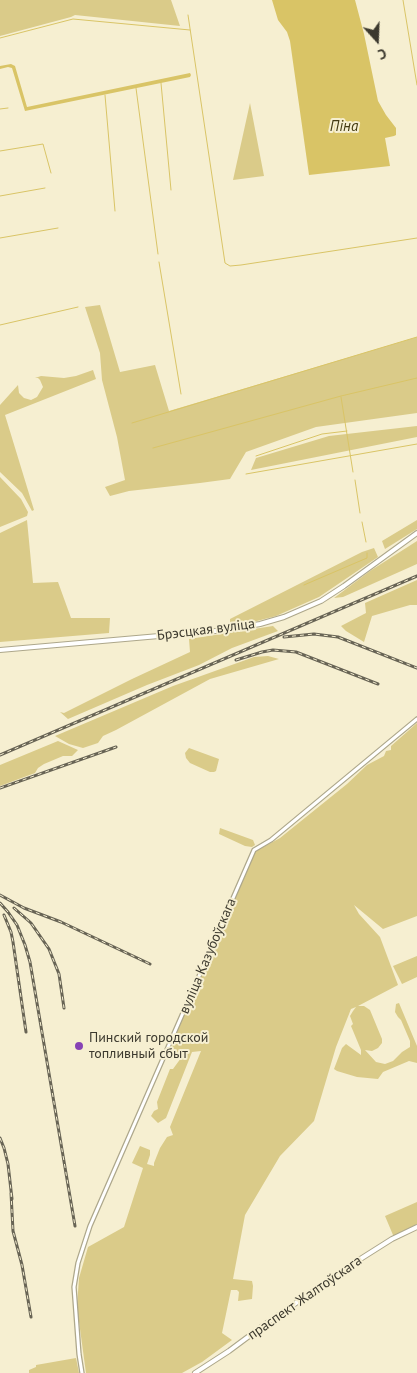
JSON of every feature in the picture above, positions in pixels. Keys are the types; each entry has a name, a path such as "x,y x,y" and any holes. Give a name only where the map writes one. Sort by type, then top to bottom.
{"main road":[{"name":"Брэсцкая вуліца","path":"0,650 227,630 260,624 284,617 321,601 417,533"},
{"name":"праспект Жалтоўскага","path":"195,1373 354,1263 392,1239 417,1227"}],"street":[{"name":"вуліца Казубоўскага","path":"82,1373 74,1304 74,1287 78,1263 90,1226 254,850 271,840 417,719"}],"shaded area":[{"path":"0,0 171,0 180,26 75,15 0,36"},
{"path":"250,103 264,176 233,180"},
{"path":"100,305 120,372 155,365 169,411 417,337 417,413 316,427 246,452 230,479 129,491 110,496 105,487 125,480 117,437 102,380 100,353 85,307"},
{"path":"93,370 96,379 5,415 34,510 32,511 22,493 0,472 0,405 18,385 19,393 24,398 31,400 37,397 43,387 40,380 35,378 41,376 64,378"},
{"path":"417,426 417,437 251,470 256,458 329,436"},
{"path":"0,477 21,499 28,512 27,516 0,527"},
{"path":"27,520 33,583 58,582 71,618 110,618 109,633 0,642 0,533"},
{"path":"417,520 417,529 385,549 382,541"},
{"path":"417,541 417,564 343,597 334,598 370,571"},
{"path":"374,548 378,557 319,597 276,616 234,627 230,625 230,619 362,552"},
{"path":"417,580 417,605 410,605 372,616 364,642 341,626 366,613 365,603"},
{"path":"273,626 278,631 232,648 199,665 68,719 60,712 64,713 190,652 189,639"},
{"path":"268,656 279,659 210,679 103,736 98,743 83,748 69,744 55,736 173,686 254,657"},
{"path":"417,723 417,916 383,929 354,905 359,914 380,937 398,985 358,1006 364,1006 370,1010 382,1039 382,1043 378,1048 372,1051 365,1050 376,1062 385,1064 393,1061 410,1047 410,1041 401,1020 395,1012 396,1004 399,1003 417,1046 417,1063 409,1061 383,1072 378,1079 357,1077 334,1069 342,1048 346,1044 361,1055 361,1050 351,1026 353,1024 350,1016 356,1007 351,1009 336,1047 314,1121 280,1156 245,1215 233,1279 252,1281 252,1299 238,1301 239,1292 231,1290 222,1333 232,1340 202,1362 182,1373 86,1373 77,1307 79,1278 88,1247 124,1227 143,1168 132,1163 140,1146 150,1150 147,1164 154,1166 160,1148 167,1137 173,1135 170,1127 201,1051 192,1052 166,1118 158,1123 151,1116 158,1109 157,1102 170,1069 173,1069 181,1058 168,1053 254,852 280,838 347,784 367,765 384,756 386,751 391,750 391,746"},
{"path":"58,741 78,750 72,756 63,756 44,764 35,773 0,786 0,765"},
{"path":"189,748 219,759 216,771 210,772 190,763 185,753"},
{"path":"220,828 253,840 255,845 252,847 245,846 219,834"},
{"path":"417,956 417,977 402,984 393,966"},
{"path":"417,1202 417,1224 397,1235 393,1235 385,1216"},
{"path":"76,1358 79,1373 29,1373 29,1370 36,1367 36,1365"}],"water":[{"name":"Піна","path":"272,0 355,0 378,101 396,128 396,135 385,138 390,166 309,175 290,41 287,32 278,20"},
{"path":"11,64 15,66 27,107 190,73 191,75 190,77 25,111 12,68 0,69 0,66"}],"waterway":[{"path":"403,0 417,85"},
{"path":"188,15 225,263 230,266 241,265 417,238"},
{"path":"0,38 73,19 190,30"},
{"path":"161,83 171,190"},
{"path":"136,88 158,254"},
{"path":"105,95 115,211"},
{"path":"0,109 8,108"},
{"path":"0,151 43,144 51,173"},
{"path":"0,196 45,188"},
{"path":"0,238 58,228"},
{"path":"159,262 181,394"},
{"path":"0,325 78,307"},
{"path":"132,423 417,337"},
{"path":"153,448 341,396 417,378"},
{"path":"341,397 353,472"},
{"path":"256,456 322,434 347,431"},
{"path":"246,474 417,444"},
{"path":"355,480 360,513"},
{"path":"362,522 366,542"},
{"path":"304,585 367,558 367,553"}],"railway":[{"path":"0,755 417,576"},
{"path":"284,637 314,634 338,637 417,668"},
{"path":"236,660 273,650 296,652 378,684"},
{"path":"0,788 116,747"},
{"path":"0,895 24,908 61,922 150,964"},
{"path":"0,903 17,925 30,962 75,1226"},
{"path":"14,908 31,923 49,949 59,974 64,1008"},
{"path":"4,915 13,942 26,1032"},
{"path":"0,1138 8,1164 12,1199"},
{"path":"11,1193 13,1231 22,1265 31,1317"}],"place":[{"name":"Пинский городской топливный сбыт","path":"79,1046"}]}
